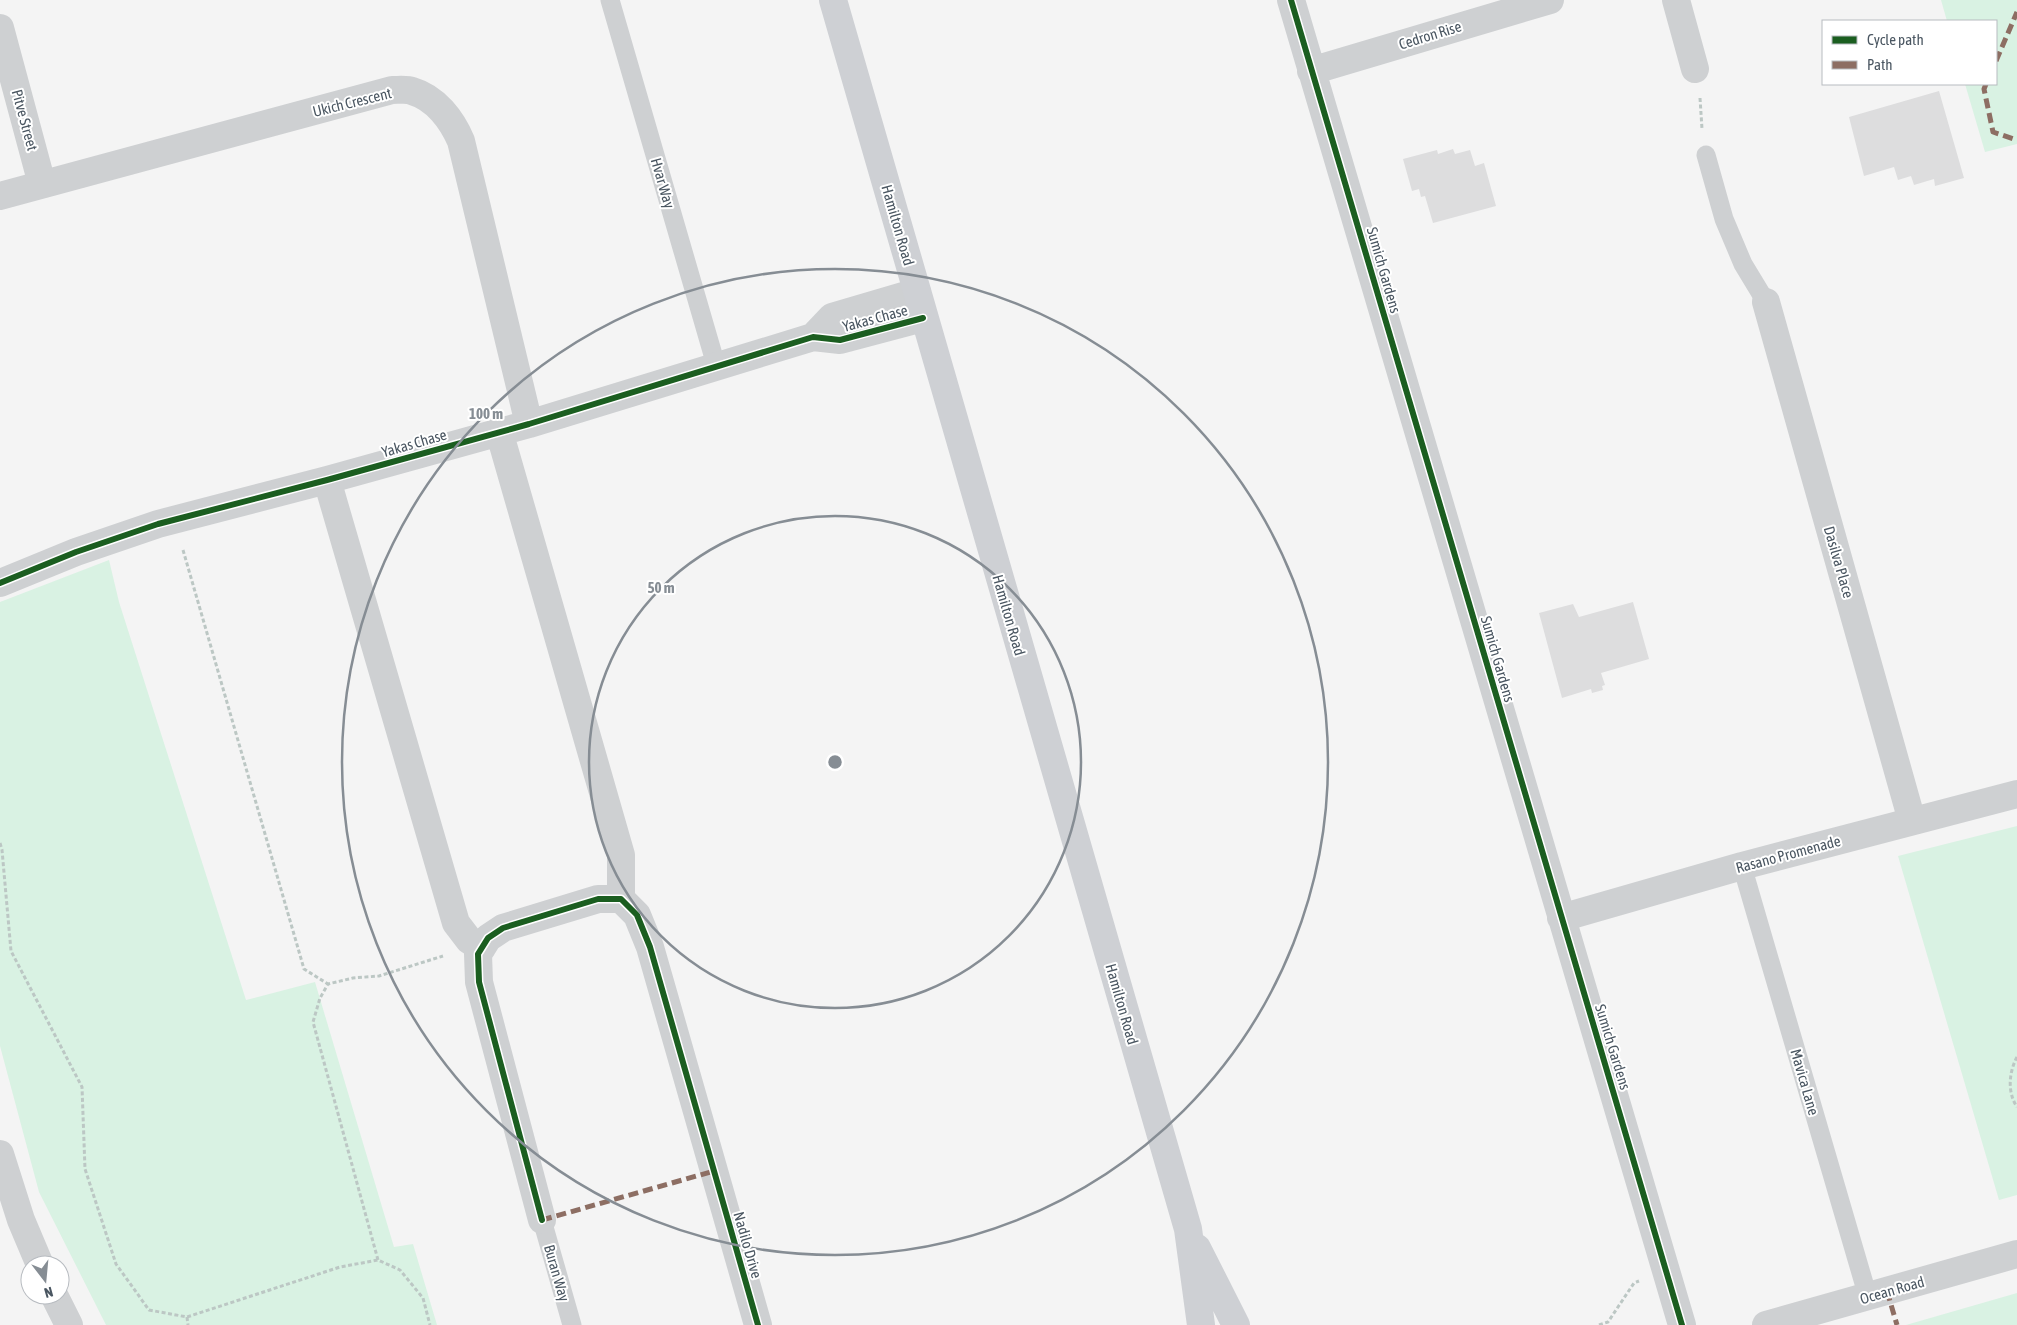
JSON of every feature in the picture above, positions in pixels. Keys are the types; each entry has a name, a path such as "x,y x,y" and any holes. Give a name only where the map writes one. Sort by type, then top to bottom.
{"main road":[{"name":"Hamilton Road","path":"833,0 1188,1229 1202,1325"},
{"name":"Hamilton Road","path":"1188,1229 1236,1325"}],"street":[{"name":"Sumich Gardens","path":"1291,0 1682,1325"},
{"name":"Cedron Rise","path":"1311,71 1550,0"},
{"path":"1676,0 1695,68"},
{"name":"Pitve Street","path":"0,28 42,184"},
{"name":"Ukich Crescent","path":"0,196 392,90 412,90 442,110 453,122 461,141 529,424"},
{"name":"Dasilva Place","path":"1766,302 1912,821"},
{"name":"Yakas Chase","path":"0,582 76,552 175,520 529,424 716,365 814,337 832,317 920,305"},
{"path":"499,431 621,855 621,899 598,899 512,925 488,938 480,951 478,982 542,1220"},
{"path":"327,480 456,923 480,951"},
{"name":"Rasano Promenade","path":"1561,918 1742,866 2017,794"},
{"name":"Nadilo Drive","path":"621,899 637,915 650,947 758,1325"},
{"path":"0,1154 20,1220 36,1255"},
{"name":"Ocean Road","path":"1766,1325 2017,1254"},
{"path":"59,1305 69,1325"}],"lane":[{"name":"Hvar Way","path":"610,0 716,365"},
{"path":"1706,154 1724,219 1743,264 1766,302"},
{"name":"Mavica Lane","path":"1742,866 1868,1297"},
{"name":"Buran Way","path":"542,1220 572,1325"}],"path":[{"path":"1695,68 1706,154"},
{"path":"175,520 304,969 328,984 352,978 379,976 458,952 480,951"},
{"path":"0,844 11,951 82,1087 85,1170 116,1264 148,1310 187,1317 340,1267 378,1260 400,1270 423,1298 430,1325"},
{"path":"328,984 320,998 313,1022 378,1260"},
{"path":"2017,1057 2010,1068 2011,1098 2017,1107"},
{"path":"1599,1325 1608,1322 1634,1283 1643,1280"},
{"path":"187,1317 188,1325"}],"green space":[{"path":"1941,0 2017,0 2017,144 1985,152 1965,85 1997,85 1997,20 1947,20"},
{"path":"109,560 119,602 246,1000 315,982 394,1247 413,1244 437,1325 106,1325 39,1192 0,1046 0,602"},
{"path":"2017,826 2017,1195 1999,1200 1898,856"},
{"path":"2017,1293 2017,1325 1906,1325"}],"building":[{"path":"1939,91 1964,178 1935,186 1934,179 1914,185 1911,176 1898,180 1894,167 1864,176 1849,117"},
{"path":"1453,149 1455,154 1470,150 1475,166 1484,163 1496,206 1433,223 1425,196 1421,197 1419,189 1412,191 1403,159 1437,150 1438,154"},
{"path":"1633,602 1649,659 1601,673 1605,685 1602,686 1603,690 1592,693 1591,689 1562,698 1539,613 1573,604 1579,617"}],"marked path":[{"path":"1997,59 2017,12"},
{"path":"1986,85 1984,89 1993,132 2017,140"},
{"path":"542,1220 714,1171"},
{"path":"1887,1291 1897,1325"}],"cycle path":[{"path":"1291,0 1682,1325"},
{"path":"0,583 76,552 158,524 529,424 813,337 840,340 923,318"},
{"path":"542,1220 479,982 478,954 488,938 503,928 598,899 621,899 637,915 650,947 758,1325"}]}
